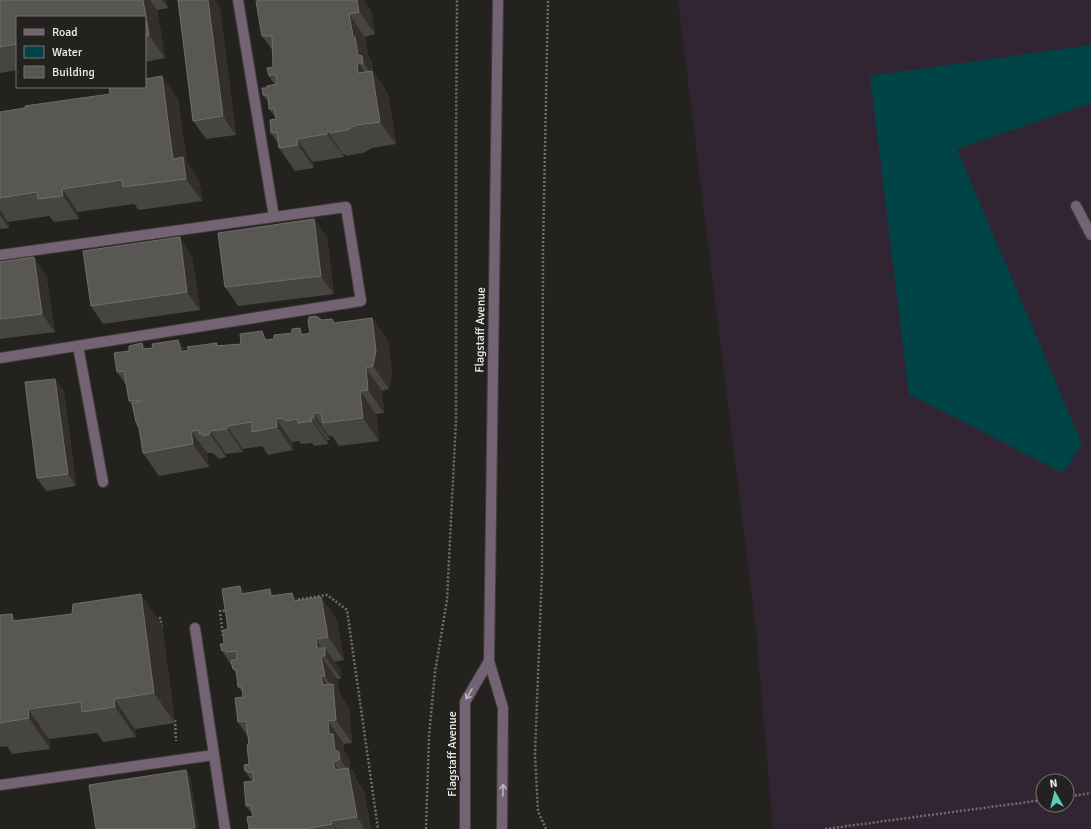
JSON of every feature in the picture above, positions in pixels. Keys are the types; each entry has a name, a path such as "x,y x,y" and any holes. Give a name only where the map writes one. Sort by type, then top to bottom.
{"street":[{"path":"238,0 274,217"},
{"name":"Flagstaff Avenue","path":"498,0 489,661 504,708 502,829"},
{"path":"1076,206 1091,235"},
{"path":"0,255 346,207 362,301 0,358"},
{"path":"78,346 103,482"},
{"path":"195,628 225,829"},
{"name":"Flagstaff Avenue","path":"465,829 465,702 489,661"},
{"path":"0,785 214,755"}],"path":[{"path":"426,829 429,736 435,672 447,600 455,428 457,0"},
{"path":"546,829 538,811 535,754 542,571 543,250 548,0"},
{"path":"288,601 326,595 347,610 378,829"},
{"path":"224,642 220,611 235,609"},
{"path":"152,619 160,618 163,632"},
{"path":"174,716 177,748"},
{"path":"1075,796 1091,794"},
{"path":"825,829 1035,801"}],"shaded area":[{"path":"678,0 1091,0 1091,829 773,829 756,630"}],"water":[{"path":"1091,45 1091,103 957,149 1082,444 1063,473 909,394 870,76"}],"building":[{"path":"0,0 143,0 146,16 16,16 16,44 0,47"},
{"path":"178,0 208,0 223,116 193,121"},
{"path":"357,0 359,12 349,14 358,55 362,56 363,63 359,63 357,66 358,73 372,71 380,122 356,125 347,130 330,133 327,131 327,134 297,139 298,145 279,148 277,132 271,133 270,120 276,119 274,108 269,109 268,95 263,95 262,88 277,84 276,76 273,74 269,76 267,68 273,67 272,36 262,36 256,1"},
{"path":"146,18 149,35 146,36"},
{"path":"162,76 173,159 183,157 186,179 123,187 122,180 62,189 63,196 38,199 37,192 0,198 0,112 25,108 25,106 110,94 109,88 146,88 146,79"},
{"path":"314,219 321,276 225,287 218,233"},
{"path":"180,237 187,292 91,306 83,251"},
{"path":"34,257 42,314 0,319 0,262"},
{"path":"316,316 322,320 332,319 334,323 372,318 376,350 373,366 366,368 368,390 360,391 363,418 323,423 321,413 313,413 314,418 311,417 312,421 298,423 297,419 285,421 283,418 276,419 277,427 252,432 252,422 227,426 227,429 210,431 210,434 203,436 201,433 199,434 199,430 191,431 193,444 143,453 139,428 136,422 132,403 141,401 129,401 124,371 117,372 114,353 129,351 129,346 142,343 143,349 153,348 152,344 178,340 181,352 189,350 187,347 217,343 216,346 241,344 240,334 262,331 265,340 274,339 274,335 292,333 292,329 300,328 301,335 310,333 308,322 309,317"},
{"path":"55,379 68,474 37,478 25,382"},
{"path":"240,586 241,594 270,589 271,596 292,593 294,601 321,597 328,637 316,639 317,648 325,648 325,656 321,656 325,676 321,676 323,685 333,684 336,720 328,721 329,734 333,734 335,750 339,752 340,759 333,762 335,770 348,768 357,817 331,821 332,824 304,829 249,829 247,817 253,816 251,805 246,806 244,782 254,781 253,773 245,771 244,765 249,764 247,745 249,744 246,721 238,722 235,698 243,697 242,687 238,687 236,669 233,669 231,661 237,659 237,651 226,652 225,649 222,651 220,644 224,644 223,630 228,629 222,589"},
{"path":"141,594 154,693 114,699 115,707 82,712 81,702 28,709 29,718 0,723 0,615 12,614 13,621 72,614 73,604"},
{"path":"186,770 195,828 96,829 89,785"}]}
